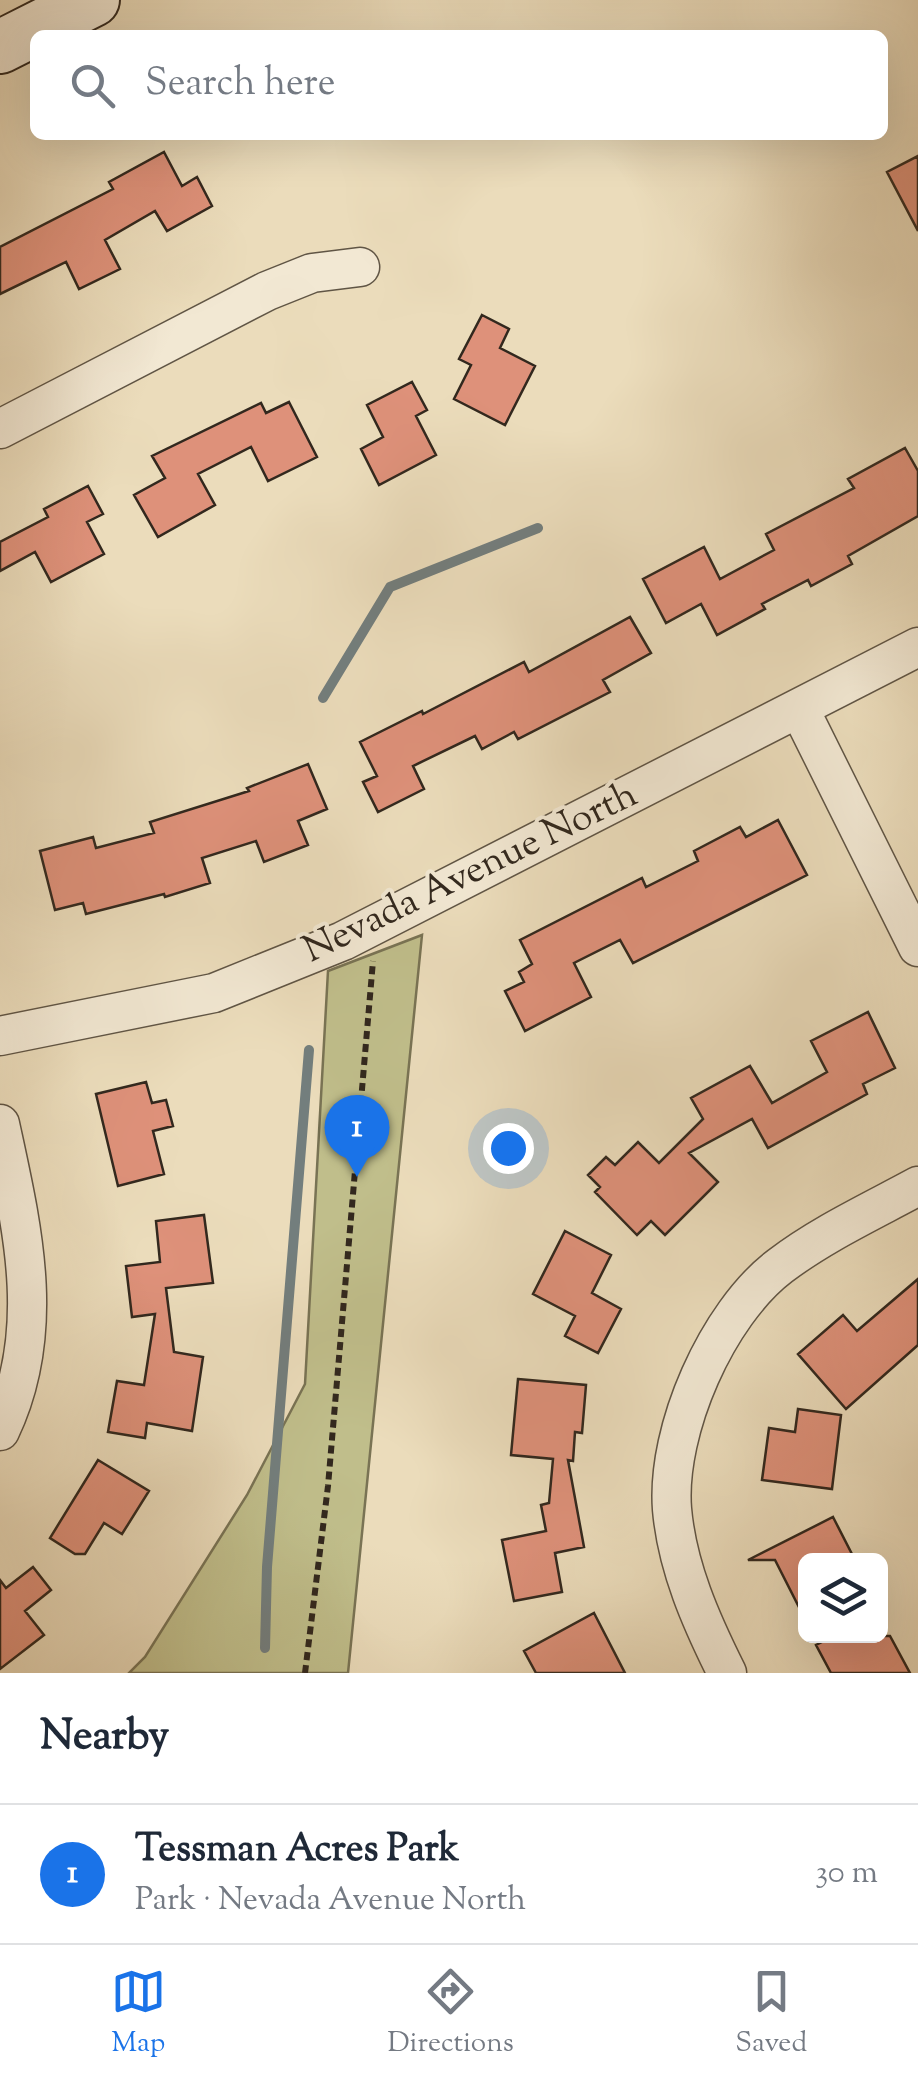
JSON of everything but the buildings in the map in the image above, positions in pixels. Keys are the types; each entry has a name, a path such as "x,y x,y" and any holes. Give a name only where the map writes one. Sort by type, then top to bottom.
{"main road":[{"path":"34,30 93,0"},
{"path":"0,47 30,32"}],"street":[{"path":"0,429 267,290 312,273 360,268"},
{"name":"Nevada Avenue North","path":"0,1036 214,993 364,932 918,647"},
{"path":"799,708 918,947"},
{"path":"0,1124 28,1266 29,1316 22,1363 9,1413 0,1430"},
{"path":"727,1673 682,1570 672,1506 679,1440 699,1376 732,1318 777,1268 918,1186"}],"path":[{"path":"305,1673 326,1504 372,985 373,952 364,932"}],"shaded area":[{"path":"422,935 348,1673 129,1673 145,1657 247,1495 305,1384 328,971"}],"waterway":[{"path":"323,698 390,587 538,528"},
{"path":"265,1648 267,1567 309,1050"}],"place":[{"name":"Tessman Acres Park","path":"357,1177"}]}
